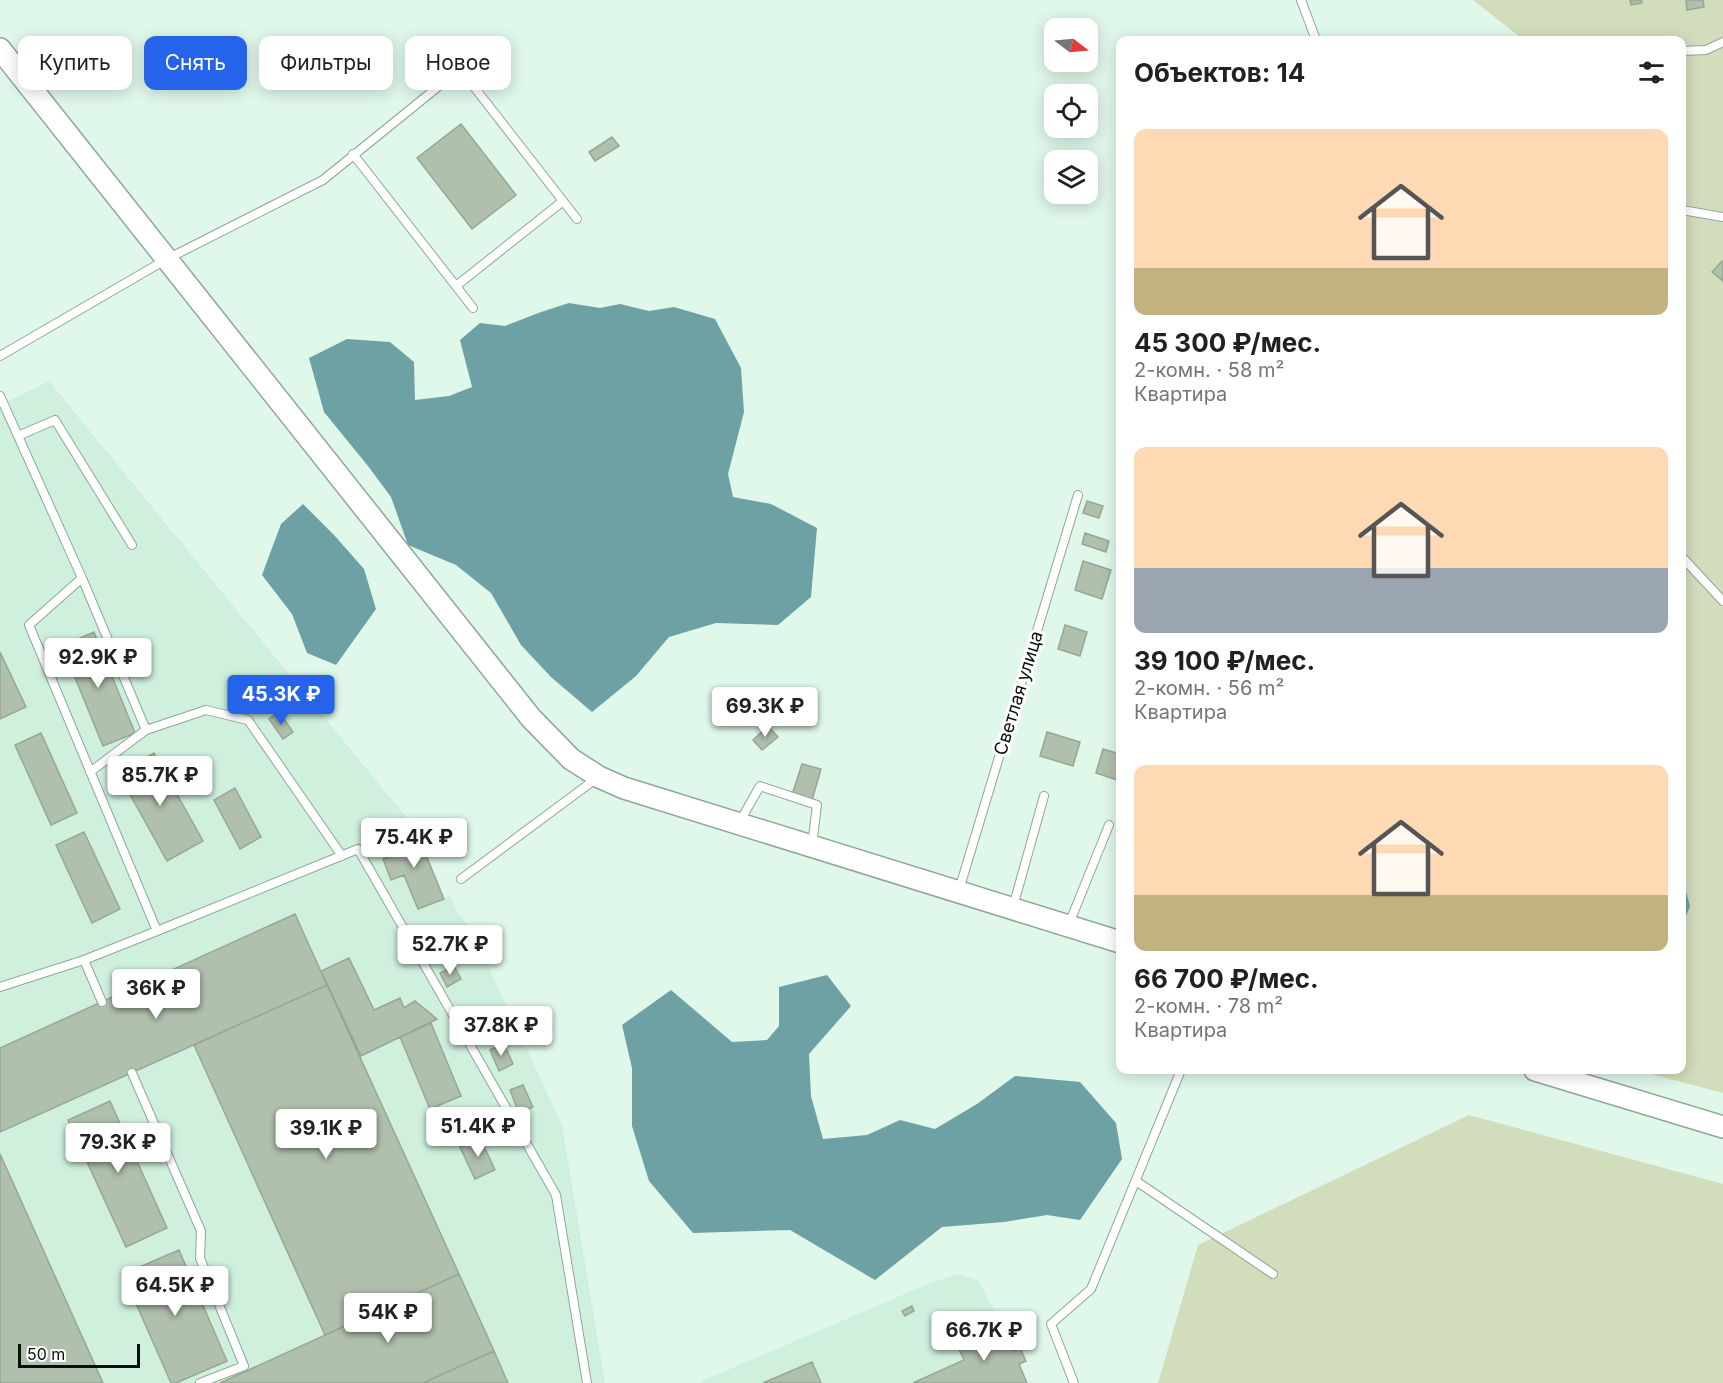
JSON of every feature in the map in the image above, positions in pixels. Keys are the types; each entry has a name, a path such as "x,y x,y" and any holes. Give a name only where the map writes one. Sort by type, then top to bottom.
{"main road":[{"path":"0,49 531,718 572,759 598,777 624,788 1116,941"},
{"path":"1548,1074 1723,1127"}],"lane":[{"path":"1301,0 1314,36"},
{"path":"1686,51 1706,50 1723,42"},
{"path":"0,356 167,260 323,180 459,69 577,219"},
{"path":"353,154 473,308"},
{"path":"456,286 563,201"},
{"path":"1686,211 1723,217"},
{"path":"0,396 82,579 146,730"},
{"path":"18,436 55,420 132,545"},
{"name":"Светлая улица","path":"959,891 1078,495"},
{"path":"1686,568 1723,601"},
{"path":"82,579 28,626 157,931"},
{"path":"90,771 146,730 206,710 248,720 342,856"},
{"path":"461,879 598,777"},
{"path":"739,824 759,786 817,805 812,846"},
{"path":"1012,908 1044,796"},
{"path":"1068,926 1109,825"},
{"path":"0,987 84,960 358,849 556,1195 587,1383"},
{"path":"84,960 102,1002"},
{"path":"132,1073 201,1231 200,1258 244,1366 200,1383"},
{"path":"1074,1383 1051,1324 1091,1289 1179,1074"},
{"path":"1136,1181 1274,1274"}],"shaded area":[{"path":"1473,0 1723,0 1723,1093 1651,1074 1686,1074 1686,36 1519,36"},
{"path":"49,381 415,828 444,898 450,896 456,910 471,929 562,1125 605,1383 0,1383 0,405"},
{"path":"1469,1115 1723,1184 1723,1383 1158,1383 1198,1245"},
{"path":"958,1274 979,1281 1014,1350 1020,1348 1026,1361 1019,1365 1027,1383 701,1383 930,1283"}],"water":[{"path":"569,303 600,308 620,304 649,311 674,307 715,319 741,368 744,412 728,474 733,497 771,504 817,528 811,597 778,625 716,623 669,637 636,676 592,712 551,677 521,645 491,593 456,565 408,545 391,497 324,412 309,358 347,339 390,342 414,362 415,400 449,396 472,387 460,340 480,323 505,326"},
{"path":"303,504 364,569 376,609 336,665 307,653 292,614 262,575 281,524"},
{"path":"1686,892 1690,906 1686,916"},
{"path":"827,975 851,1006 809,1054 811,1096 823,1139 867,1135 900,1120 935,1129 977,1104 1015,1076 1080,1082 1116,1123 1122,1159 1080,1220 1047,1215 1004,1222 942,1227 875,1280 790,1230 693,1233 649,1181 632,1126 632,1068 622,1025 671,990 732,1042 767,1040 779,1026 779,987"}],"building":[{"path":"1630,0 1641,0 1642,3 1631,5"},
{"path":"1686,0 1703,0 1704,7 1687,10"},
{"path":"461,124 516,195 472,229 417,158"},
{"path":"612,137 619,146 595,161 589,152"},
{"path":"1723,262 1723,281 1712,272"},
{"path":"1087,501 1103,506 1099,518 1083,513"},
{"path":"1085,533 1109,541 1106,552 1082,544"},
{"path":"1083,561 1111,570 1102,599 1075,590"},
{"path":"1065,625 1087,632 1080,656 1058,649"},
{"path":"94,632 135,733 103,746 62,646"},
{"path":"0,652 26,707 0,719"},
{"path":"279,712 293,732 283,739 269,719"},
{"path":"768,726 778,737 762,750 753,740"},
{"path":"1047,732 1080,742 1073,766 1040,756"},
{"path":"41,733 77,813 51,825 15,745"},
{"path":"1103,749 1116,753 1116,780 1096,773"},
{"path":"154,753 203,841 167,861 118,773"},
{"path":"802,764 821,769 811,804 791,798"},
{"path":"235,788 261,837 240,849 214,800"},
{"path":"415,828 444,899 418,909 404,875 391,880 383,859 396,854 390,838"},
{"path":"84,832 120,909 92,923 56,845"},
{"path":"295,914 327,985 0,1132 0,1048"},
{"path":"349,958 374,1010 400,998 404,1008 415,1001 437,1019 361,1056 321,971"},
{"path":"454,966 461,979 447,987 440,973"},
{"path":"327,985 459,1274 325,1335 194,1045"},
{"path":"431,1023 461,1096 430,1109 400,1037"},
{"path":"504,1044 513,1064 499,1071 490,1050"},
{"path":"523,1085 533,1107 519,1113 510,1090"},
{"path":"110,1101 167,1228 126,1247 68,1120"},
{"path":"480,1138 495,1170 475,1179 460,1147"},
{"path":"0,1154 103,1383 0,1383"},
{"path":"179,1250 227,1361 176,1383 171,1383 123,1274"},
{"path":"459,1274 494,1351 423,1383 220,1383"},
{"path":"912,1306 914,1311 905,1316 902,1311"},
{"path":"1002,1324 1014,1351 1020,1348 1026,1361 1019,1364 1027,1383 913,1383 964,1360 957,1345"},
{"path":"494,1351 508,1383 423,1383"},
{"path":"812,1362 821,1383 763,1383"}]}
